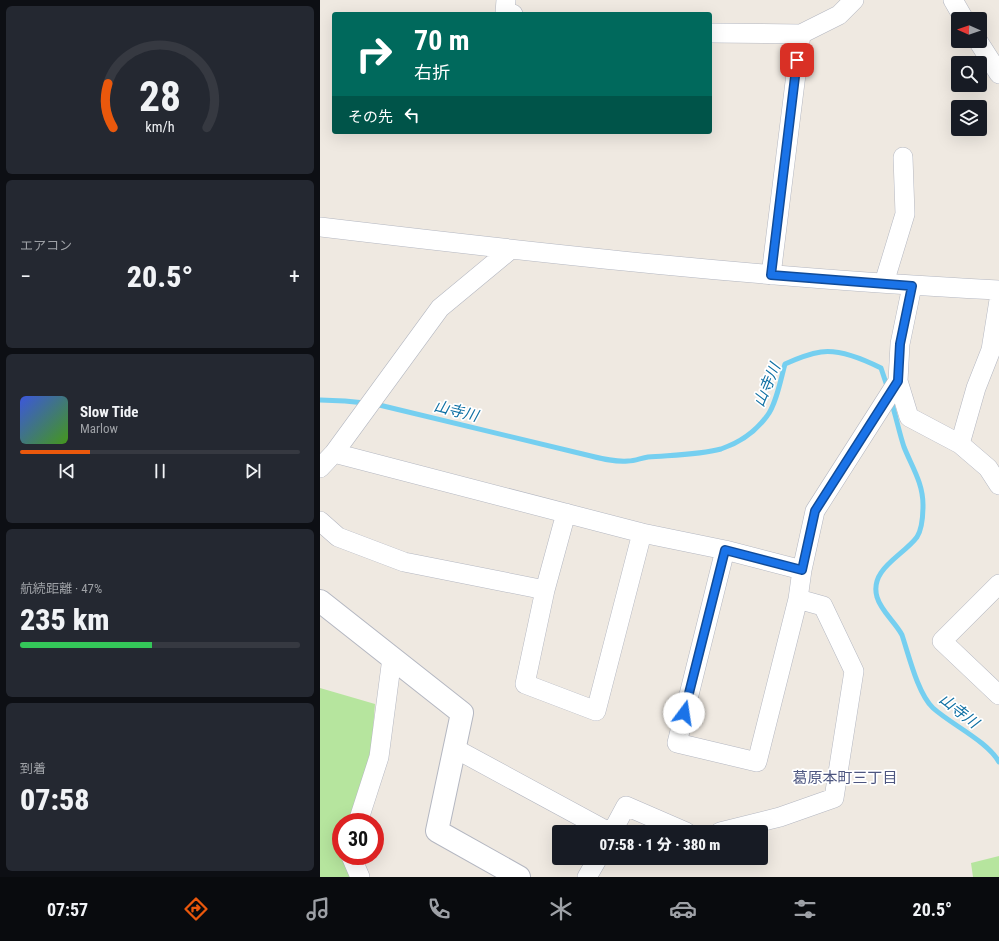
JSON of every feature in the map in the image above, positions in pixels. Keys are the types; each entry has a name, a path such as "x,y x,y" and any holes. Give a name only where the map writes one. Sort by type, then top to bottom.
{"street":[{"path":"505,12 506,0"},
{"path":"712,33 801,34 839,15 854,0"},
{"path":"952,0 960,12"},
{"path":"771,275 801,34"},
{"path":"982,48 999,74"},
{"path":"884,283 905,214 903,157"},
{"path":"320,227 510,250 771,275 912,286 999,290"},
{"path":"320,468 334,453 364,413 440,308 510,250"},
{"path":"912,286 900,344 897,383 909,417 960,444 988,468 999,485"},
{"path":"960,444 976,388 991,350 999,300"},
{"path":"725,550 677,743 757,762 798,599 802,570 815,511 897,383"},
{"path":"334,453 642,533 725,550 802,570"},
{"path":"566,513 545,590 525,684 596,711 642,533"},
{"path":"320,521 338,537 404,562 545,590"},
{"path":"999,584 942,641 999,695"},
{"path":"748,825 780,817 834,798 854,671 824,606 798,599"},
{"path":"320,601 462,713 437,831 519,877"},
{"path":"361,813 379,757 392,658"},
{"path":"454,748 596,825"},
{"path":"616,825 626,806 670,825"},
{"path":"355,865 360,877"},
{"path":"587,877 594,865"}],"green space":[{"path":"320,688 375,704 367,813 332,813 332,865 362,865 361,877 320,877"},
{"path":"999,856 999,877 973,877 971,863"}],"waterway":[{"name":"山寺川","path":"375,404 600,458 614,461 633,461 648,457 694,454 712,451 721,449 741,440 758,427 770,411 776,398 785,364 811,354 828,351 836,352 852,356 875,365 881,368 888,389"},
{"name":"山寺川","path":"320,400 365,403"},
{"name":"山寺川","path":"891,401 904,447 921,489 923,497 923,513 921,526 917,537 882,571 878,578 876,587 877,597 885,612 902,635 914,674 928,702 933,708 978,740 999,762"}],"district":[{"name":"葛原本町三丁目","path":"845,778"}],"route":[{"path":"684,713 725,550 802,570 815,511 898,381 900,344 912,286 771,275 797,60"}]}
